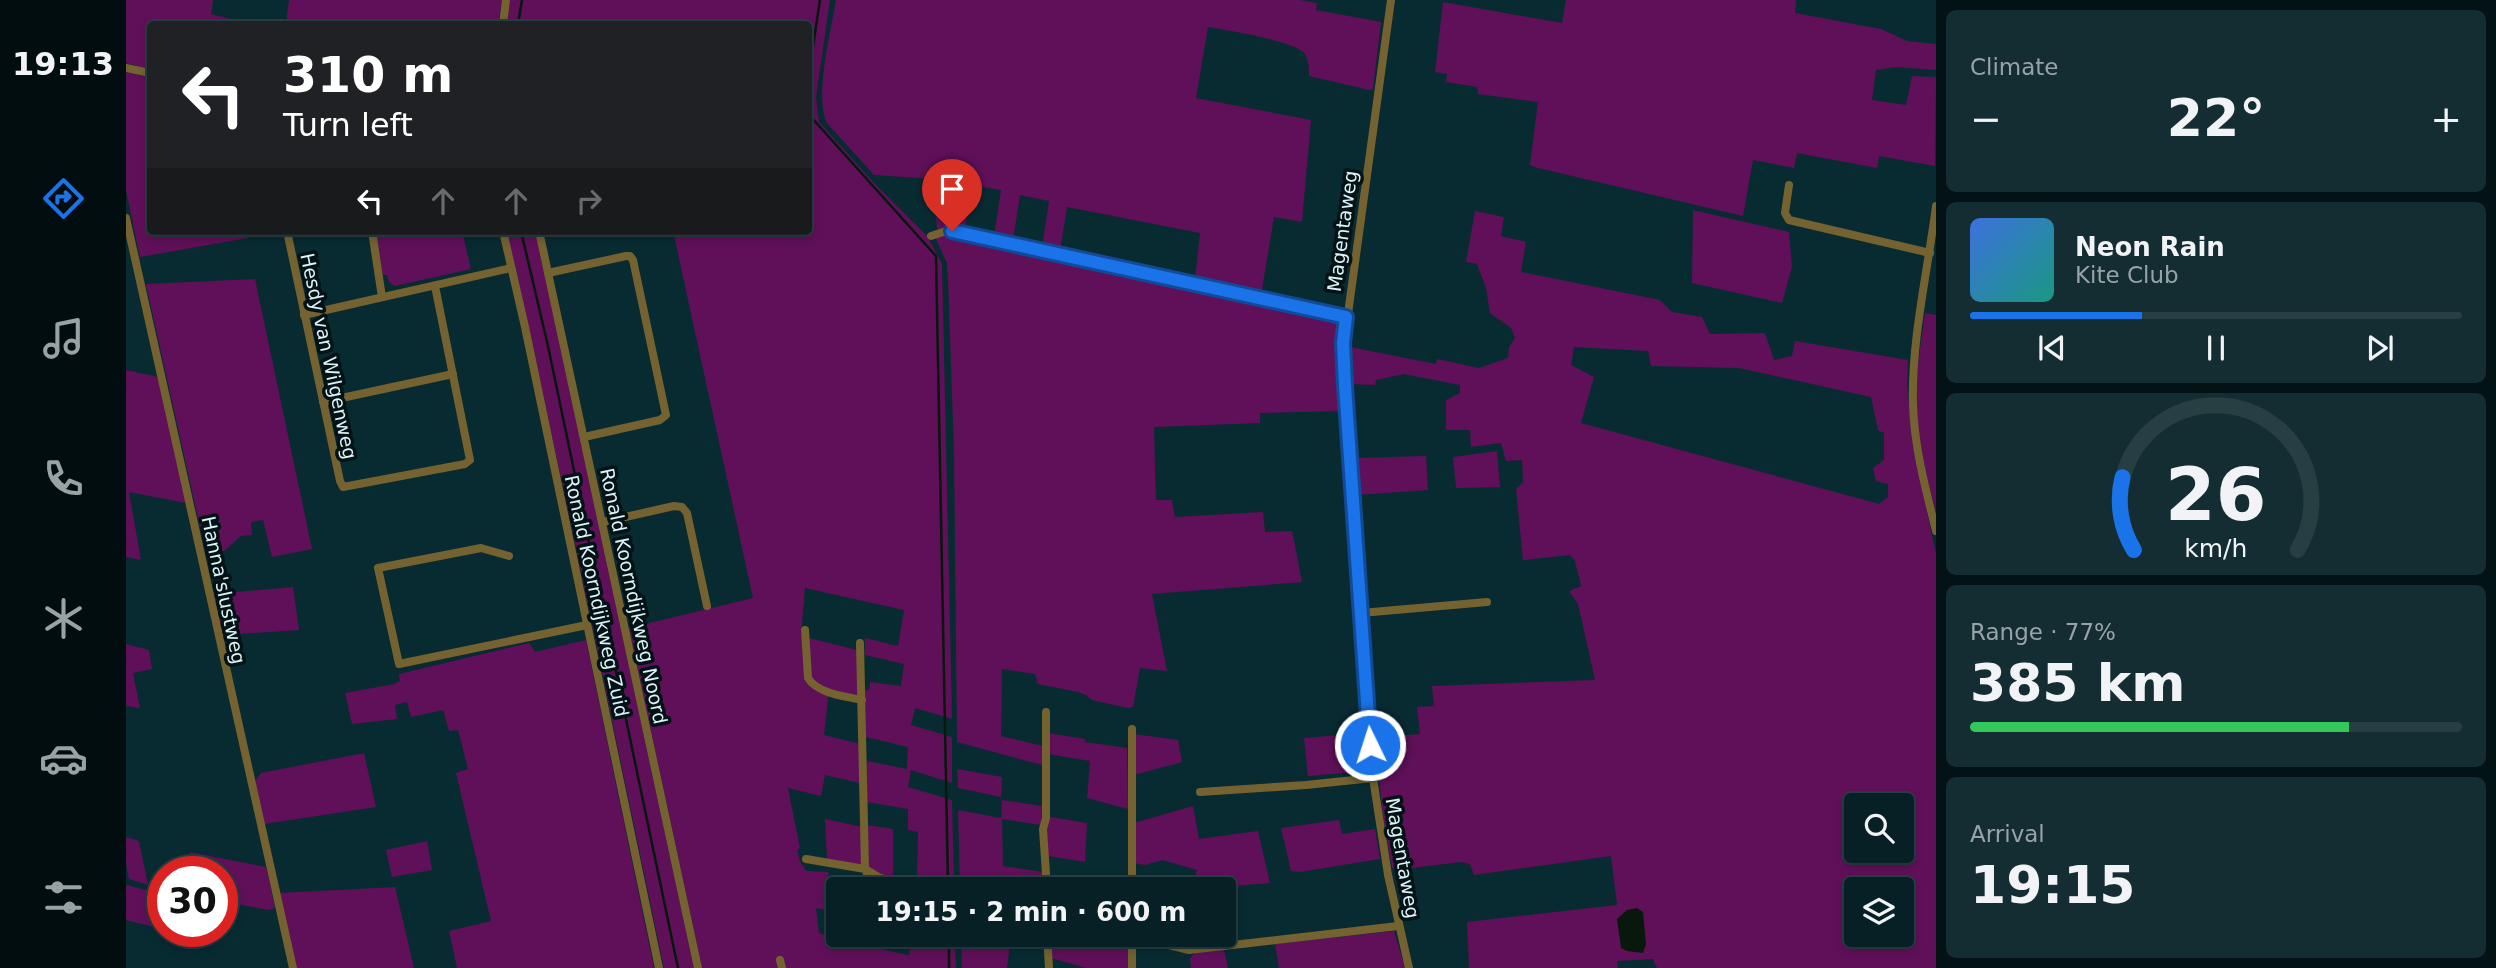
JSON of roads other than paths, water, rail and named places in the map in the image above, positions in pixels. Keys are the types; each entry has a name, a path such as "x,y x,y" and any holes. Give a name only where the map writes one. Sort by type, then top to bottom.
{"street":[{"path":"503,21 506,0"},
{"name":"Magentaweg","path":"1391,0 1343,343 1373,778 1398,926 1409,968"},
{"path":"126,68 147,72"},
{"path":"1789,185 1785,213 1788,220 1930,253"},
{"path":"1936,206 1915,360 1913,403 1916,442 1936,531"},
{"name":"Hanna'slustweg","path":"126,218 293,968"},
{"path":"931,236 946,231 967,233 1346,317"},
{"name":"Hesdy van Wilgenweg","path":"288,235 340,481 344,487 465,464 470,460 453,374"},
{"path":"373,235 382,297"},
{"name":"Ronald Koorndijkweg Zuid","path":"504,235 659,968"},
{"name":"Ronald Koorndijkweg Noord","path":"540,235 698,968"},
{"path":"548,273 626,256 633,260 666,415 660,420 584,437"},
{"path":"304,315 511,268"},
{"path":"323,402 453,374 435,286"},
{"path":"603,522 674,506 682,507 687,513 708,606"},
{"path":"509,556 481,548 378,568 399,664 587,625"},
{"path":"1361,613 1487,602"},
{"path":"805,630 808,678 811,683 820,689 862,700"},
{"path":"860,643 865,877"},
{"path":"1045,712 1046,877"},
{"path":"1132,729 1132,877"},
{"path":"1200,792 1373,778"},
{"path":"806,859 866,871 878,877"},
{"path":"1236,945 1398,926"},
{"path":"1048,947 1049,968"},
{"path":"1130,947 1132,968"},
{"path":"1177,947 1189,950 1215,947"}],"waterway":[{"path":"518,21 522,0"},
{"path":"812,53 820,0"},
{"path":"812,118 936,256 948,877"},
{"path":"522,235 548,346 678,968"},
{"path":"949,947 949,968"}]}
